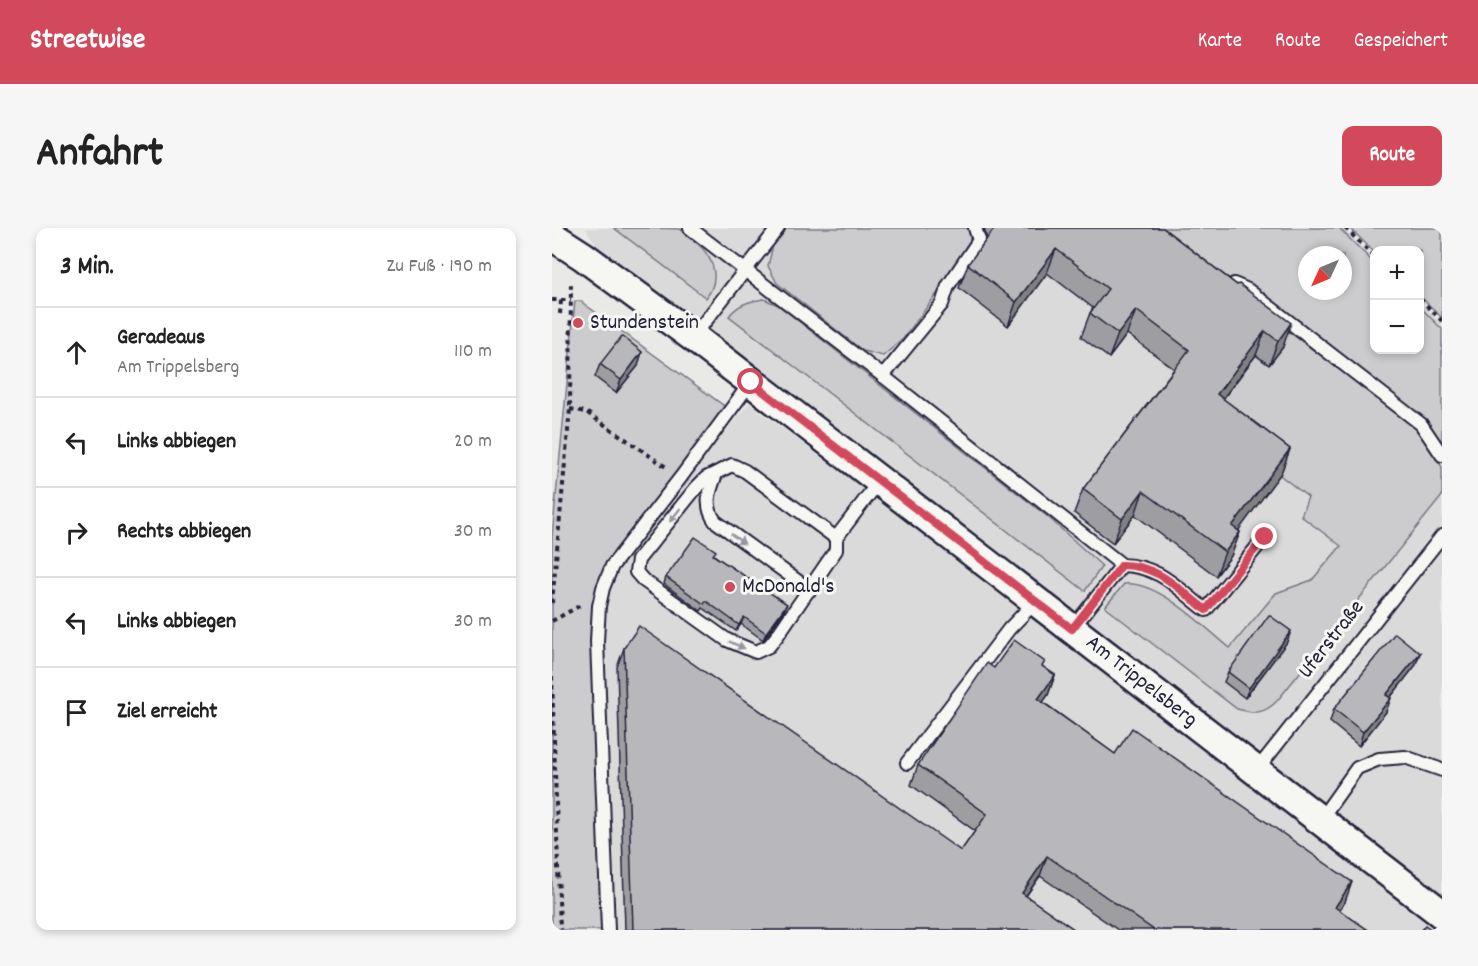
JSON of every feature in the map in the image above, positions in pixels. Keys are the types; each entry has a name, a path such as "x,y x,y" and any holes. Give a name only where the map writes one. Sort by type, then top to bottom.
{"street":[{"name":"Am Trippelsberg","path":"562,242 880,480 1442,914"}],"lane":[{"path":"690,228 883,376 1122,565 1148,568 1160,574 1206,610 1265,537"},
{"path":"693,338 778,228"},
{"path":"883,376 942,304 948,286 979,240 975,228"},
{"path":"1223,279 1248,290 1421,424 1442,455"},
{"path":"608,930 597,641 599,606 603,588 612,566 751,382"},
{"path":"836,538 745,471 732,465 706,478 696,488 638,560 636,572 643,580 727,640 756,652 769,646 810,590 836,550 836,538 880,480"},
{"path":"716,474 709,492 708,505 715,521 810,590"},
{"name":"Uferstraße","path":"1256,771 1442,536"},
{"path":"1072,629 1122,565"},
{"path":"907,763 1009,629 1036,601"},
{"path":"1320,820 1358,768 1379,759 1405,757 1442,770"}],"path":[{"path":"1345,228 1370,252"},
{"path":"552,603 555,534 570,409 571,300 562,242"},
{"path":"552,300 571,300"},
{"path":"560,314 561,300"},
{"path":"1420,300 1442,321"},
{"path":"570,409 586,412 681,477"},
{"path":"552,676 560,930"}],"shaded area":[{"path":"585,228 1343,228 1370,255 1370,354 1424,354 1424,306 1442,325 1442,899 600,250"},
{"path":"614,228 680,229 684,232 704,251 712,265 714,281 706,298"},
{"path":"787,228 968,228 972,247 903,339 883,356 863,351 777,283 768,266 773,245"},
{"path":"1159,228 1339,228 1370,259 1370,354 1424,354 1424,311 1442,329 1442,448 1248,288 1213,270"},
{"path":"1350,228 1442,228 1442,318 1424,300 1424,246 1370,246 1370,248"},
{"path":"764,299 778,305 1048,517 1102,566 1085,591 729,316 745,304"},
{"path":"575,301 580,301 727,408 595,596 604,930 552,930 552,537"},
{"path":"1279,332 1289,332 1417,427 1442,467 1442,496 1277,701 1263,711 1249,712 1237,709 1105,607 1124,584 1151,589 1194,617 1230,648 1276,593 1312,580 1341,546 1301,516 1308,497 1206,418 1255,355 1267,364 1279,348"},
{"path":"749,403 1248,778 1442,927 1442,930 614,930 603,604 614,564"}],"building":[{"path":"995,228 1163,228 1291,323 1278,341 1265,331 1217,394 1290,449 1232,526 1240,532 1225,552 1143,491 1122,519 1083,489 1189,350 1136,310 1118,334 1090,313 1108,289 1056,249 1016,302 968,264"},
{"path":"622,336 642,352 621,380 600,364"},
{"path":"695,537 716,551 713,555 787,604 766,633 744,617 739,625 706,601 704,604 666,577"},
{"path":"1269,615 1291,631 1249,688 1228,672"},
{"path":"639,626 961,851 987,814 918,765 987,663 994,668 1014,640 1045,662 1042,666 1055,675 1038,699 1115,754 1132,728 1352,882 1335,907 1368,930 1154,930 1047,856 1022,893 1075,930 633,930 624,648"},
{"path":"1395,633 1420,653 1386,695 1391,698 1363,732 1334,709"},
{"path":"1425,925 1432,930 1421,930"}],"place":[{"name":"Stundenstein","path":"578,323"},
{"name":"McDonald's","path":"730,587"}],"route":[{"path":"751,382 1072,629 1122,565 1148,568 1160,574 1206,610 1265,537"}]}
